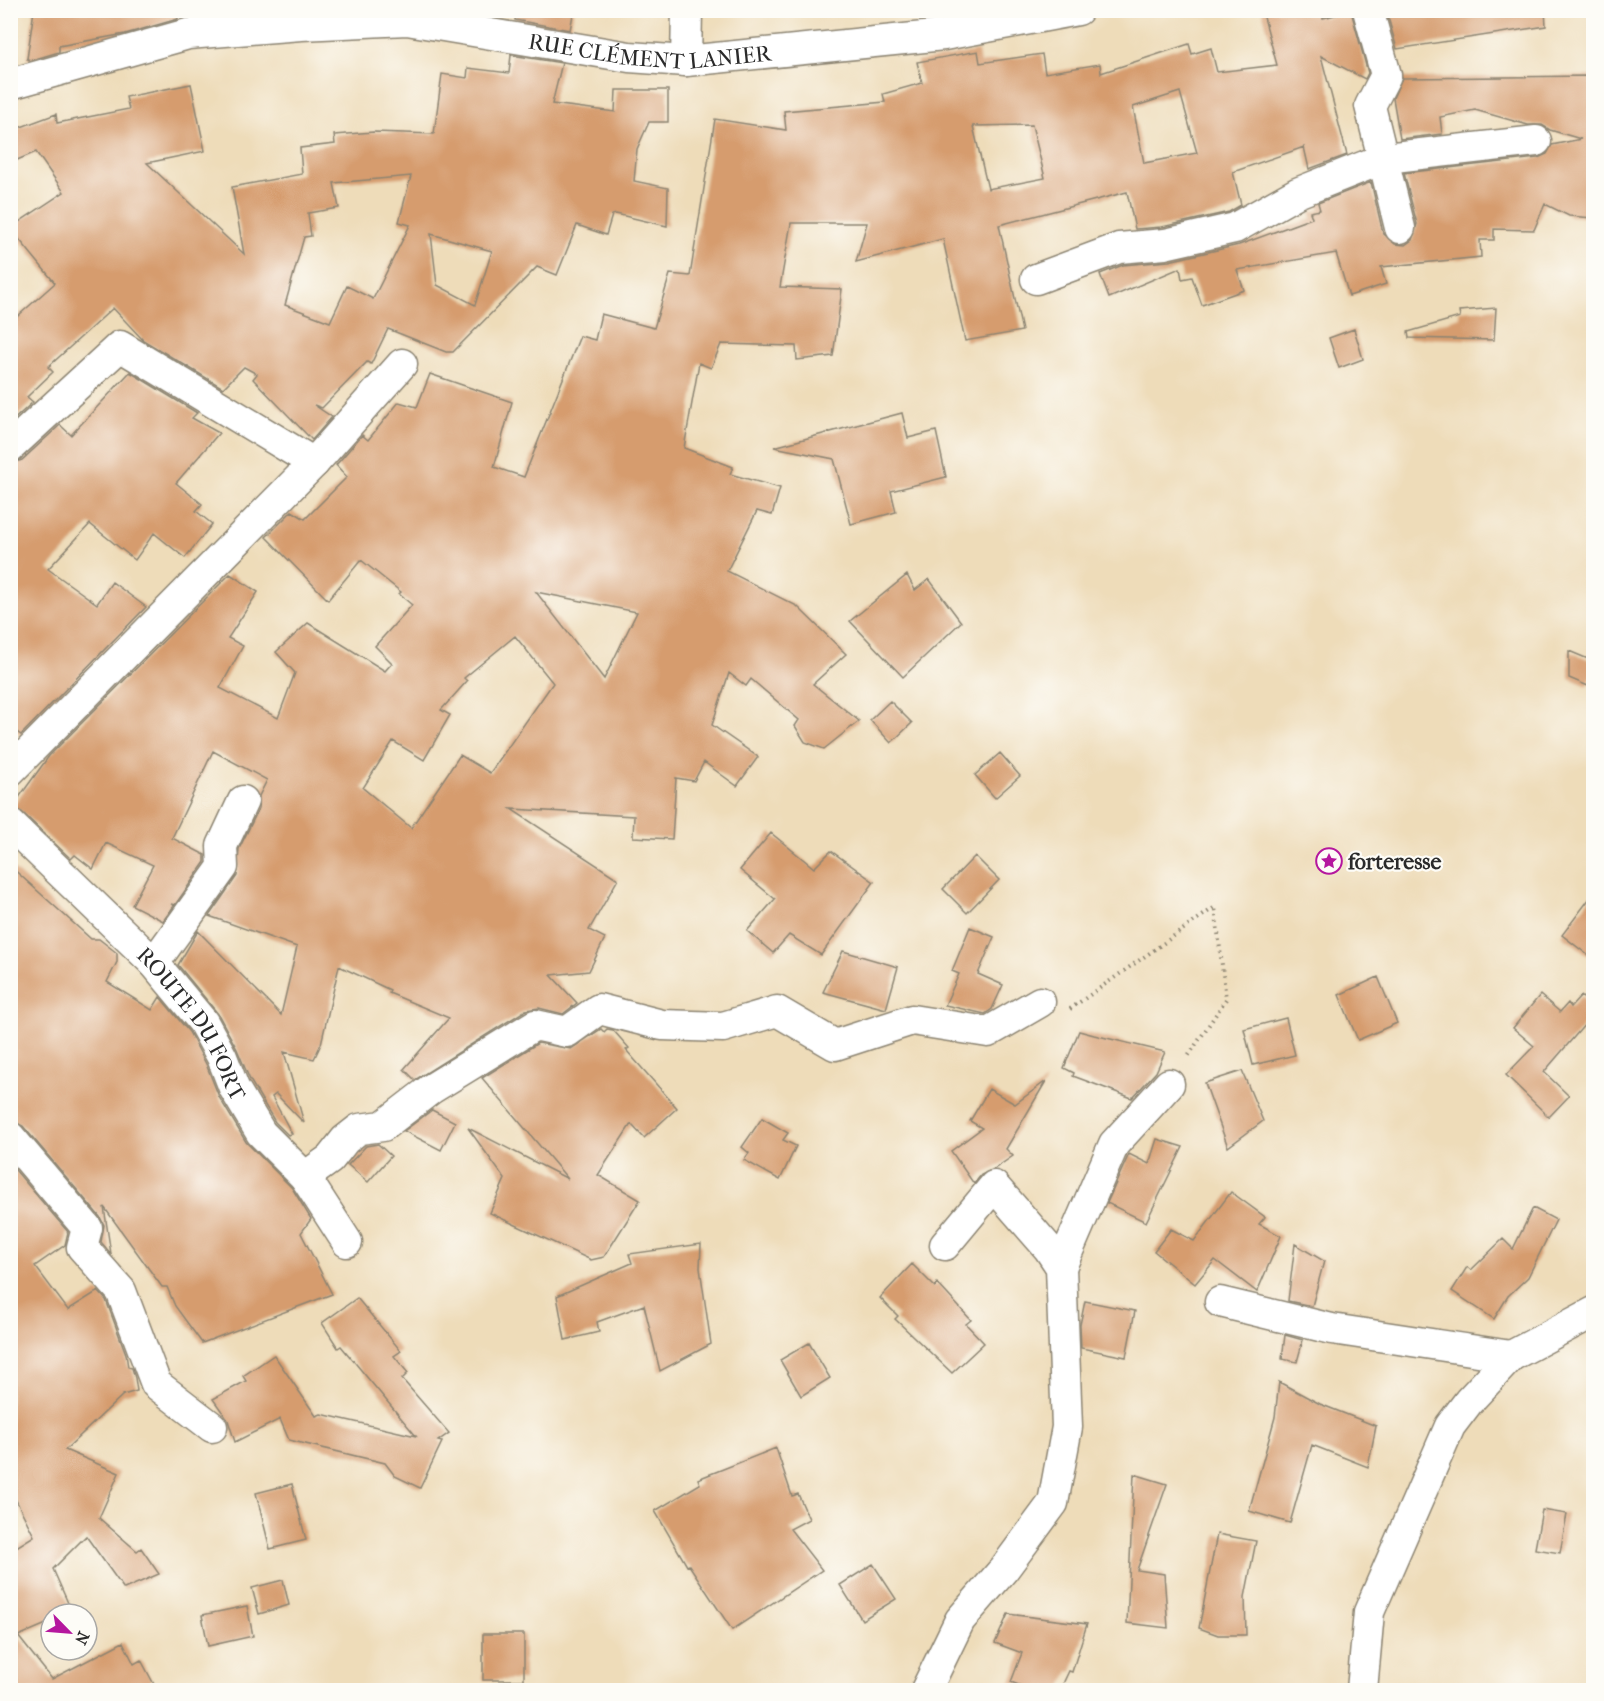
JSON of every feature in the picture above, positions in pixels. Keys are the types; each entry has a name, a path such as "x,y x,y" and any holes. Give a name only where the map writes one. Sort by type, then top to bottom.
{"street":[{"path":"686,61 687,10"},
{"name":"RUE CLÉMENT LANIER","path":"10,84 189,34 408,15 629,57 686,61 945,23 1078,10"},
{"path":"1368,10 1386,75 1370,106 1385,158 1400,228"},
{"path":"1036,279 1119,248 1165,244 1235,228 1297,193 1385,158 1536,141"},
{"path":"10,447 120,346 314,463"},
{"path":"10,771 314,463 402,364"},
{"path":"154,963 223,867 222,846 243,801"},
{"name":"ROUTE DU FORT","path":"10,824 154,963 203,1022 222,1057 234,1088 261,1133 305,1177 347,1242"},
{"path":"305,1177 330,1159 345,1140 359,1129 383,1126 431,1089 535,1025 567,1032 599,1009 662,1025 723,1027 777,1011 835,1045 912,1020 988,1032 1040,1002"},
{"path":"926,1690 960,1620 1004,1569 1053,1503 1067,1427 1061,1267 1114,1144 1169,1084"},
{"path":"10,1137 87,1228 82,1247 121,1292 156,1384 212,1427"},
{"path":"945,1245 994,1186 1061,1267"},
{"path":"1220,1302 1332,1329 1512,1356"},
{"path":"1362,1690 1369,1612 1450,1426 1469,1401 1512,1356 1593,1312"}],"path":[{"path":"1040,1002 1071,1010 1215,907 1226,999 1169,1084"}],"building":[{"path":"34,10 177,10 178,19 125,34 59,46 59,52 32,60 27,59"},
{"path":"516,10 574,10 570,30 515,20"},
{"path":"1262,10 1322,10 1323,18 1351,11 1368,73 1365,79 1321,56 1347,155 1309,169 1304,147 1233,172 1241,205 1229,212 1162,227 1135,229 1127,192 999,225 1022,331 965,341 943,239 856,262 867,223 791,223 780,287 842,289 833,356 797,360 796,346 721,344 711,368 699,363 684,448 733,467 730,474 780,488 772,515 757,511 727,571 797,606 846,654 813,684 859,721 824,749 805,742 795,726 799,720 751,679 746,686 729,673 712,725 758,757 737,786 704,762 694,781 676,778 672,839 633,837 634,816 511,809 618,879 589,930 605,938 589,971 551,975 577,1003 563,1014 539,1008 526,1010 415,1080 404,1069 449,1018 389,993 390,990 339,966 321,1044 314,1059 284,1052 304,1123 276,1094 272,1097 292,1134 288,1135 275,1122 250,1080 237,1049 218,1014 178,965 198,931 281,1015 297,947 209,916 237,876 239,849 259,808 259,796 267,780 213,751 172,838 205,855 205,862 175,905 171,904 174,906 163,921 132,905 153,865 106,843 93,869 75,855 71,859 22,812 12,807 49,756 230,574 258,592 228,638 243,646 220,688 278,718 295,673 276,652 308,623 385,671 392,663 375,646 412,605 399,594 401,592 361,560 328,600 266,537 292,511 305,519 347,477 336,465 362,435 368,440 399,402 417,407 430,374 512,402 494,467 524,477 580,336 595,340 601,314 654,328 670,274 690,276 715,119 786,130 784,111 885,102 883,94 922,83 917,62 978,51 980,63 1042,54 1045,73 1100,64 1101,73 1189,44 1192,54 1211,48 1217,72 1277,65","holes":["1180,92 1197,153 1144,163 1133,107","1032,125 1045,178 988,189 973,126","536,592 637,612 604,679","515,636 553,683 490,773 460,755 411,828 363,788 393,741 424,760 450,715 441,710 467,681 464,678"]},
{"path":"1386,10 1545,10 1546,26 1397,49"},
{"path":"511,55 562,63 552,104 615,112 616,90 668,90 668,122 649,122 637,149 634,181 668,188 667,226 616,214 612,215 606,235 577,225 557,275 537,267 453,352 446,352 388,329 371,364 367,362 322,408 314,405 332,417 312,440 253,379 257,374 244,367 223,388 143,340 113,308 48,367 53,372 27,397 33,402 10,423 10,323 55,283 10,228 64,192 36,152 10,163 10,131 56,114 57,123 129,109 126,97 191,84 205,151 147,163 244,254 232,187 302,174 300,148 335,144 334,135 374,132 434,134 442,74 467,78 468,68 509,73","holes":["411,176 399,222 410,225 373,299 347,286 330,322 285,305 304,237 311,236 308,213 339,208 334,183","431,234 492,251 475,305 437,285"]},
{"path":"1593,76 1593,218 1569,216 1545,204 1534,230 1494,229 1494,240 1480,240 1481,257 1381,267 1386,284 1349,296 1336,253 1237,270 1244,290 1202,305 1192,277 1182,279 1180,268 1109,298 1100,274 1123,265 1169,261 1239,245 1312,218 1310,212 1320,210 1318,203 1371,182 1383,233 1395,244 1405,245 1412,240 1417,224 1404,173 1538,158 1547,154 1552,145 1581,139 1550,130 1542,125 1528,125 1475,110 1440,117 1442,134 1400,139 1393,98 1402,78"},
{"path":"1496,308 1494,340 1409,338 1408,332 1460,317 1459,311"},
{"path":"1354,329 1363,359 1339,368 1329,338"},
{"path":"130,372 197,413 192,418 219,433 176,483 202,504 196,511 212,524 185,558 154,533 135,560 90,524 48,569 97,604 112,582 146,607 21,735 10,727 10,464 22,460 60,425 71,435"},
{"path":"902,413 908,438 936,431 946,477 891,491 896,512 851,524 834,459 774,447"},
{"path":"907,575 915,590 929,579 961,622 903,677 850,621"},
{"path":"1569,651 1593,661 1593,673 1588,686 1569,678"},
{"path":"890,701 912,723 891,743 870,720"},
{"path":"1000,753 1020,776 995,798 975,775"},
{"path":"771,833 814,868 831,851 874,882 821,955 789,935 773,953 747,931 775,899 740,870"},
{"path":"975,856 999,880 967,913 943,889"},
{"path":"10,866 91,939 99,939 117,953 117,962 107,982 152,1010 160,997 189,1032 206,1064 219,1097 246,1142 292,1188 311,1219 301,1233 332,1294 202,1343 175,1306 167,1287 162,1287 104,1207 111,1254 101,1242 104,1225 100,1217 23,1126 10,1120"},
{"path":"1593,894 1593,959 1562,935"},
{"path":"970,927 994,937 978,974 1003,985 992,1009 985,1014 945,1005 959,974 952,971"},
{"path":"843,951 898,967 886,1009 823,992"},
{"path":"1378,977 1397,1023 1358,1040 1339,995"},
{"path":"1540,995 1560,1012 1568,1003 1571,1007 1581,996 1593,1007 1593,1015 1544,1072 1569,1096 1549,1117 1506,1075 1534,1046 1513,1028"},
{"path":"1286,1018 1295,1055 1253,1065 1244,1029"},
{"path":"601,1029 604,1032 607,1029 613,1030 629,1048 626,1050 677,1108 644,1138 631,1124 598,1175 640,1200 604,1257 591,1260 490,1213 505,1179 468,1128 568,1179 482,1078 538,1043 571,1049"},
{"path":"1079,1031 1165,1052 1156,1072 1132,1098 1073,1076 1074,1073 1064,1068"},
{"path":"1242,1071 1263,1121 1228,1147 1205,1083"},
{"path":"1046,1081 1006,1149 1013,1156 981,1175 974,1184 951,1151 982,1128 970,1121 989,1089 1015,1104"},
{"path":"432,1110 455,1122 441,1150 404,1131"},
{"path":"762,1118 788,1133 783,1140 796,1146 780,1180 744,1160 749,1153 742,1147"},
{"path":"1157,1139 1183,1147 1146,1222 1107,1203 1129,1154 1149,1164"},
{"path":"378,1144 391,1156 368,1182 348,1165 366,1146"},
{"path":"10,1164 68,1232 65,1245 35,1266 68,1310 98,1291 106,1300 126,1354 128,1367 132,1368 135,1378 137,1391 123,1395 65,1450 119,1473 99,1518 137,1551 141,1548 159,1574 124,1589 86,1536 53,1569 68,1602 39,1602 39,1627 18,1636 52,1679 85,1662 99,1662 99,1655 123,1642 134,1664 141,1660 157,1690 10,1690 10,1551 34,1536 10,1488"},
{"path":"1231,1192 1265,1217 1259,1224 1281,1236 1257,1292 1215,1260 1195,1284 1154,1251 1171,1229 1194,1241"},
{"path":"1533,1208 1556,1220 1528,1277 1508,1296 1494,1319 1452,1291 1467,1267 1471,1270 1503,1239 1513,1249"},
{"path":"701,1244 700,1268 711,1344 660,1371 644,1305 597,1322 599,1332 565,1340 557,1296 632,1263 629,1254"},
{"path":"1295,1244 1324,1261 1312,1306 1288,1301"},
{"path":"912,1264 935,1287 937,1283 971,1320 966,1324 984,1343 952,1373 895,1319 898,1316 880,1298"},
{"path":"357,1298 401,1351 394,1356 408,1373 402,1379 449,1433 438,1441 442,1442 420,1488 395,1476 385,1463 289,1440 280,1419 235,1442 228,1420 213,1399 246,1381 243,1376 274,1355 316,1416 321,1414 416,1436 341,1346 338,1348 322,1323"},
{"path":"1085,1301 1135,1311 1126,1357 1081,1348 1080,1325"},
{"path":"1285,1335 1303,1340 1297,1362 1282,1359"},
{"path":"809,1343 830,1378 801,1396 780,1360"},
{"path":"1279,1382 1320,1404 1376,1426 1368,1467 1312,1445 1290,1523 1249,1511 1275,1417"},
{"path":"776,1448 792,1496 798,1494 809,1519 790,1529 822,1570 732,1630 689,1565 687,1566 655,1511 700,1484 698,1479"},
{"path":"1134,1474 1167,1484 1137,1570 1164,1574 1168,1628 1127,1623"},
{"path":"292,1484 306,1540 270,1549 256,1493"},
{"path":"1542,1510 1567,1514 1560,1553 1535,1549"},
{"path":"1217,1534 1256,1541 1245,1597 1246,1635 1218,1635 1199,1628"},
{"path":"873,1564 896,1599 862,1620 840,1585"},
{"path":"283,1580 289,1605 259,1614 252,1588"},
{"path":"247,1606 253,1636 208,1646 202,1615"},
{"path":"1008,1614 1087,1624 1072,1672 1069,1671 1060,1690 1031,1690 1011,1682 1022,1653 995,1643"},
{"path":"483,1634 524,1634 524,1680 483,1680"}],"place":[{"name":"forteresse","path":"1329,861"}]}
